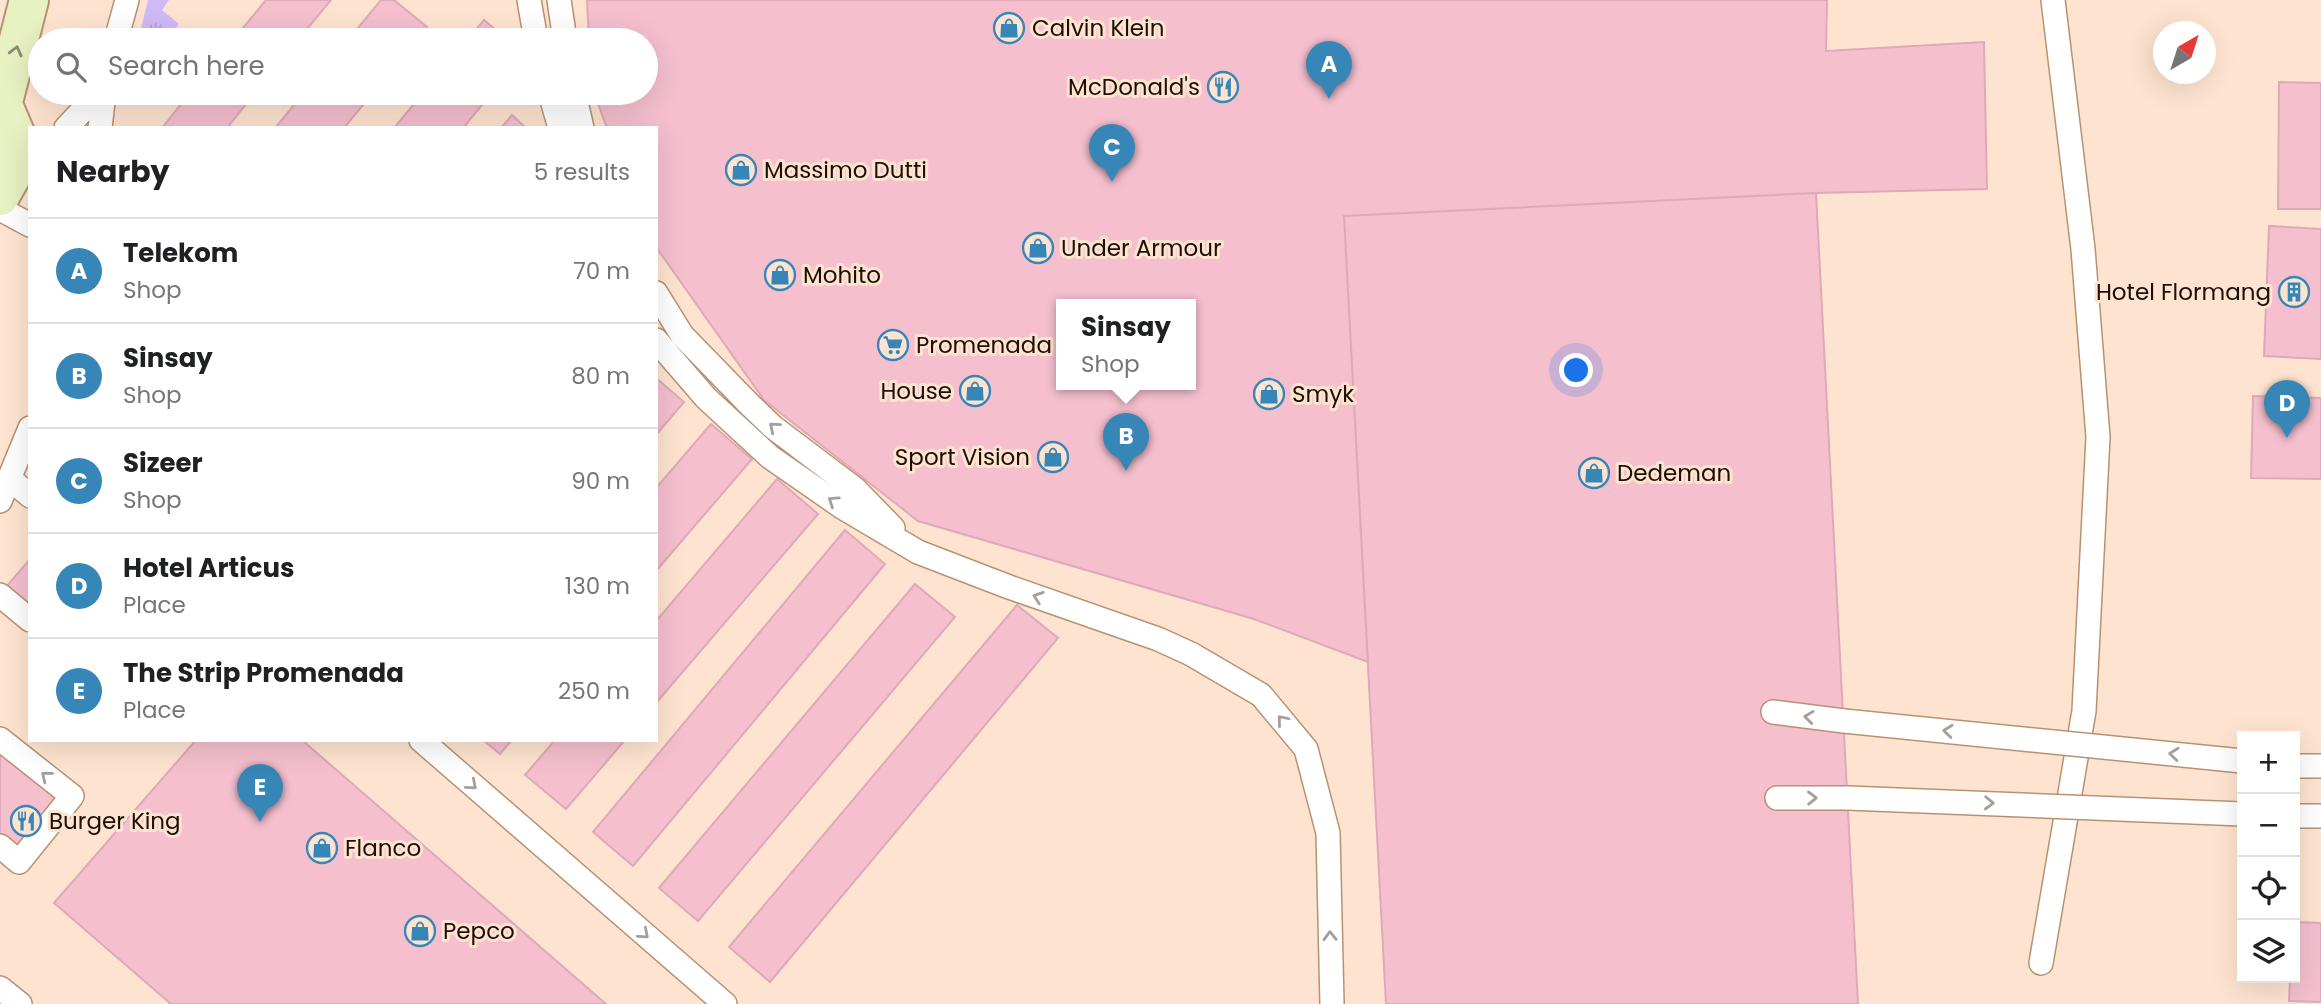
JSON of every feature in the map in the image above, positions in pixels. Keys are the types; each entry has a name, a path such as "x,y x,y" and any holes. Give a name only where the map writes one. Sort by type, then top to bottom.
{"main road":[{"path":"0,196 13,173 23,138 2,100 29,0"}],"lane":[{"path":"119,28 127,0"},
{"path":"529,0 534,28"},
{"path":"559,0 563,28"},
{"path":"2041,963 2084,711 2098,437 2083,249 2053,0"},
{"path":"67,126 89,105"},
{"path":"100,126 101,105"},
{"path":"553,105 559,126"},
{"path":"577,105 582,126"},
{"path":"0,209 28,224"},
{"path":"658,296 682,335 772,427 855,489 918,552"},
{"path":"658,342 706,398 770,457 842,507 918,552 1158,639 1191,654 1261,695 1306,749 1328,832 1332,1004"},
{"path":"0,500 28,433"},
{"path":"9,478 28,494"},
{"path":"0,595 28,618"},
{"path":"1773,712 2237,760"},
{"path":"0,739 72,796 19,862 0,846"},
{"path":"423,742 725,1004"},
{"path":"1777,798 1848,797 2237,814"},
{"path":"0,988 20,1004"}],"green space":[{"path":"148,0 169,0 162,10 179,24 176,28 141,28"}],"building":[{"path":"266,0 331,0 308,28 243,28"},
{"path":"381,0 394,0 427,27 426,28 358,28"},
{"name":"Promenada","path":"587,0 1827,0 1826,51 1984,42 1987,189 1816,193 1344,216 1368,662 1254,619 918,521 764,400 658,250 658,126 606,126 598,105 658,105 658,28 588,28"},
{"path":"484,20 494,28 477,28"},
{"path":"2279,82 2321,83 2321,209 2278,209"},
{"path":"180,105 245,105 229,126 164,126"},
{"path":"294,105 363,105 346,126 277,126"},
{"path":"413,105 482,105 465,126 396,126"},
{"path":"512,115 524,126 503,126"},
{"name":"Dedeman","path":"1816,193 1858,1004 1386,1004 1344,216"},
{"name":"Hotel Flormang","path":"2269,226 2321,229 2321,359 2264,356"},
{"path":"658,380 684,402 658,433"},
{"path":"2253,396 2321,398 2321,479 2251,478"},
{"path":"711,424 752,459 658,569 658,486"},
{"path":"777,479 818,514 658,701 658,619"},
{"path":"845,530 885,564 633,866 593,832"},
{"path":"28,561 28,618 0,594"},
{"path":"915,584 955,617 698,921 659,888"},
{"path":"1017,605 1058,638 770,982 729,947"},
{"name":"Burger King","path":"0,739 72,796 19,862 0,846"},
{"path":"194,742 304,742 606,1004 171,1004 54,903"},
{"path":"485,742 510,742 500,754"},
{"path":"553,742 623,742 566,809 525,775"},
{"path":"2300,922 2321,923 2321,1002 2289,1001 2290,983 2300,983"}],"place":[{"name":"Calvin Klein","path":"1009,28"},
{"name":"McDonald's","path":"1223,87"},
{"name":"Telekom","path":"1329,99"},
{"name":"Massimo Dutti","path":"741,170"},
{"name":"Sizeer","path":"1112,182"},
{"name":"Under Armour","path":"1038,248"},
{"name":"Mohito","path":"780,275"},
{"name":"Hotel Flormang","path":"2294,292"},
{"name":"Promenada","path":"893,345"},
{"name":"House","path":"975,391"},
{"name":"Smyk","path":"1269,394"},
{"name":"Hotel Articus","path":"2287,438"},
{"name":"Sport Vision","path":"1053,457"},
{"name":"Sinsay","path":"1126,471"},
{"name":"Dedeman","path":"1594,473"},
{"name":"Burger King","path":"26,821"},
{"name":"The Strip Promenada","path":"260,822"},
{"name":"Flanco","path":"322,848"},
{"name":"Pepco","path":"420,931"}]}
